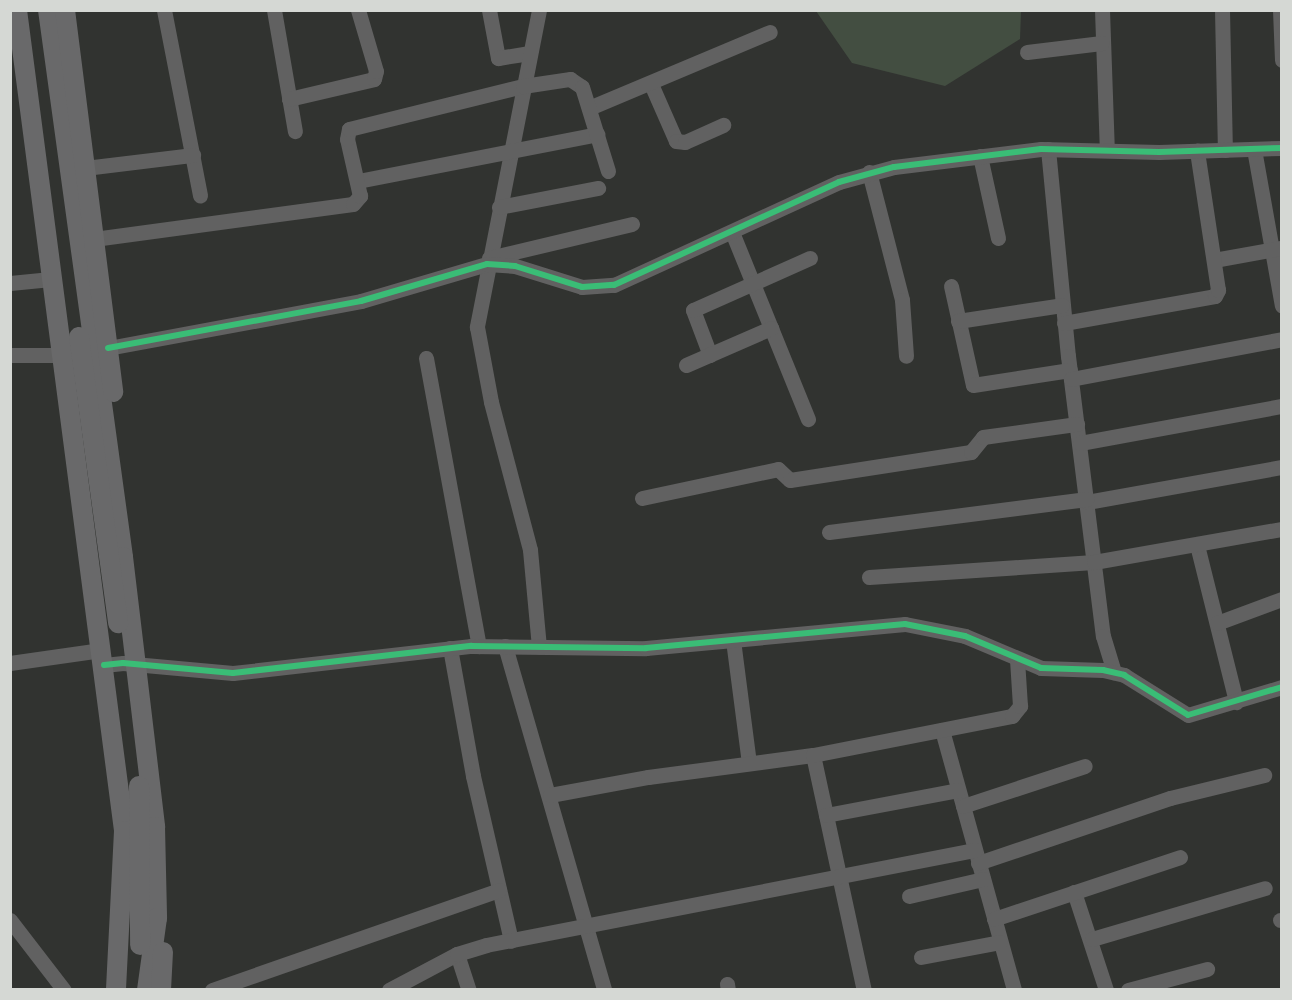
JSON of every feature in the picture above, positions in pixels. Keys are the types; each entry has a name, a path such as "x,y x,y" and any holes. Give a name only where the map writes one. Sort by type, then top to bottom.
{"main road":[{"path":"17,10 60,355 155,827 157,918 147,990"},
{"path":"36,10 122,662 138,767 143,925 134,990"},
{"path":"48,10 122,662 158,767 165,870 161,990"},
{"path":"65,10 108,348 122,662 124,831 116,990"}],"street":[{"path":"164,10 200,196"},
{"path":"274,10 295,131"},
{"path":"289,99 374,79 376,71 358,10"},
{"path":"489,10 498,58 530,53"},
{"path":"538,10 488,261 477,337 530,550 539,647"},
{"path":"1102,10 1101,43 1107,150"},
{"path":"1222,10 1225,150"},
{"path":"1280,10 1281,60"},
{"path":"589,108 651,84 770,32"},
{"path":"1027,52 1101,43"},
{"path":"94,239 353,204 360,196 347,139 350,129 523,86 575,80 582,87 608,171"},
{"path":"651,84 676,141 685,142 723,125"},
{"path":"358,181 597,134"},
{"path":"488,261 516,266 566,285 597,288 632,278 869,172 1048,149 1197,152 1281,148"},
{"path":"1048,149 1062,304 1103,636 1114,672"},
{"path":"1254,149 1276,249 1281,306"},
{"path":"1065,323 1212,298 1218,290 1197,152"},
{"path":"85,168 193,155"},
{"path":"980,156 998,238"},
{"path":"869,172 902,300 906,356"},
{"path":"499,207 598,188"},
{"path":"108,348 361,301 488,261 632,224"},
{"path":"732,232 808,418"},
{"path":"1214,260 1276,249"},
{"path":"710,355 693,310 810,258"},
{"path":"10,283 51,279"},
{"path":"951,286 973,385 1070,374 1281,339"},
{"path":"958,321 1062,304"},
{"path":"686,365 771,328"},
{"path":"10,356 60,355"},
{"path":"426,358 479,646"},
{"path":"1080,443 1281,406"},
{"path":"642,498 775,469 780,469 790,480 971,452 983,437 1077,424"},
{"path":"829,532 1087,501 1281,466"},
{"path":"869,577 1094,562 1281,529"},
{"path":"1197,545 1236,702"},
{"path":"1217,623 1280,605"},
{"path":"10,663 122,662 233,674 450,648 505,646 618,650 905,624 944,630 1049,669 1114,672 1132,679 1188,715 1281,687"},
{"path":"734,640 749,763"},
{"path":"505,646 588,927 604,990"},
{"path":"450,648 473,776 511,941"},
{"path":"550,795 813,755 1017,714 1020,706 1017,659"},
{"path":"942,730 1014,990"},
{"path":"813,755 864,990"},
{"path":"963,806 1086,766"},
{"path":"389,990 409,984 457,954 839,874 977,857 1170,798 1264,775"},
{"path":"826,815 958,790"},
{"path":"994,919 1180,857"},
{"path":"909,896 983,879"},
{"path":"1092,939 1265,888"},
{"path":"212,990 499,890"},
{"path":"1074,892 1092,939 1106,990"},
{"path":"10,920 64,990"},
{"path":"921,957 1000,942"},
{"path":"457,954 469,990"},
{"path":"1128,990 1207,969"}],"green space":[{"path":"816,11 1021,11 1020,39 945,86 852,63"}],"cycle path":[{"path":"108,348 361,301 487,264 515,266 582,287 614,285 839,182 894,167 1041,149 1159,152 1282,148"},
{"path":"104,665 123,663 233,673 471,646 646,648 905,624 965,636 1041,668 1103,670 1124,675 1188,715 1282,687"}]}
